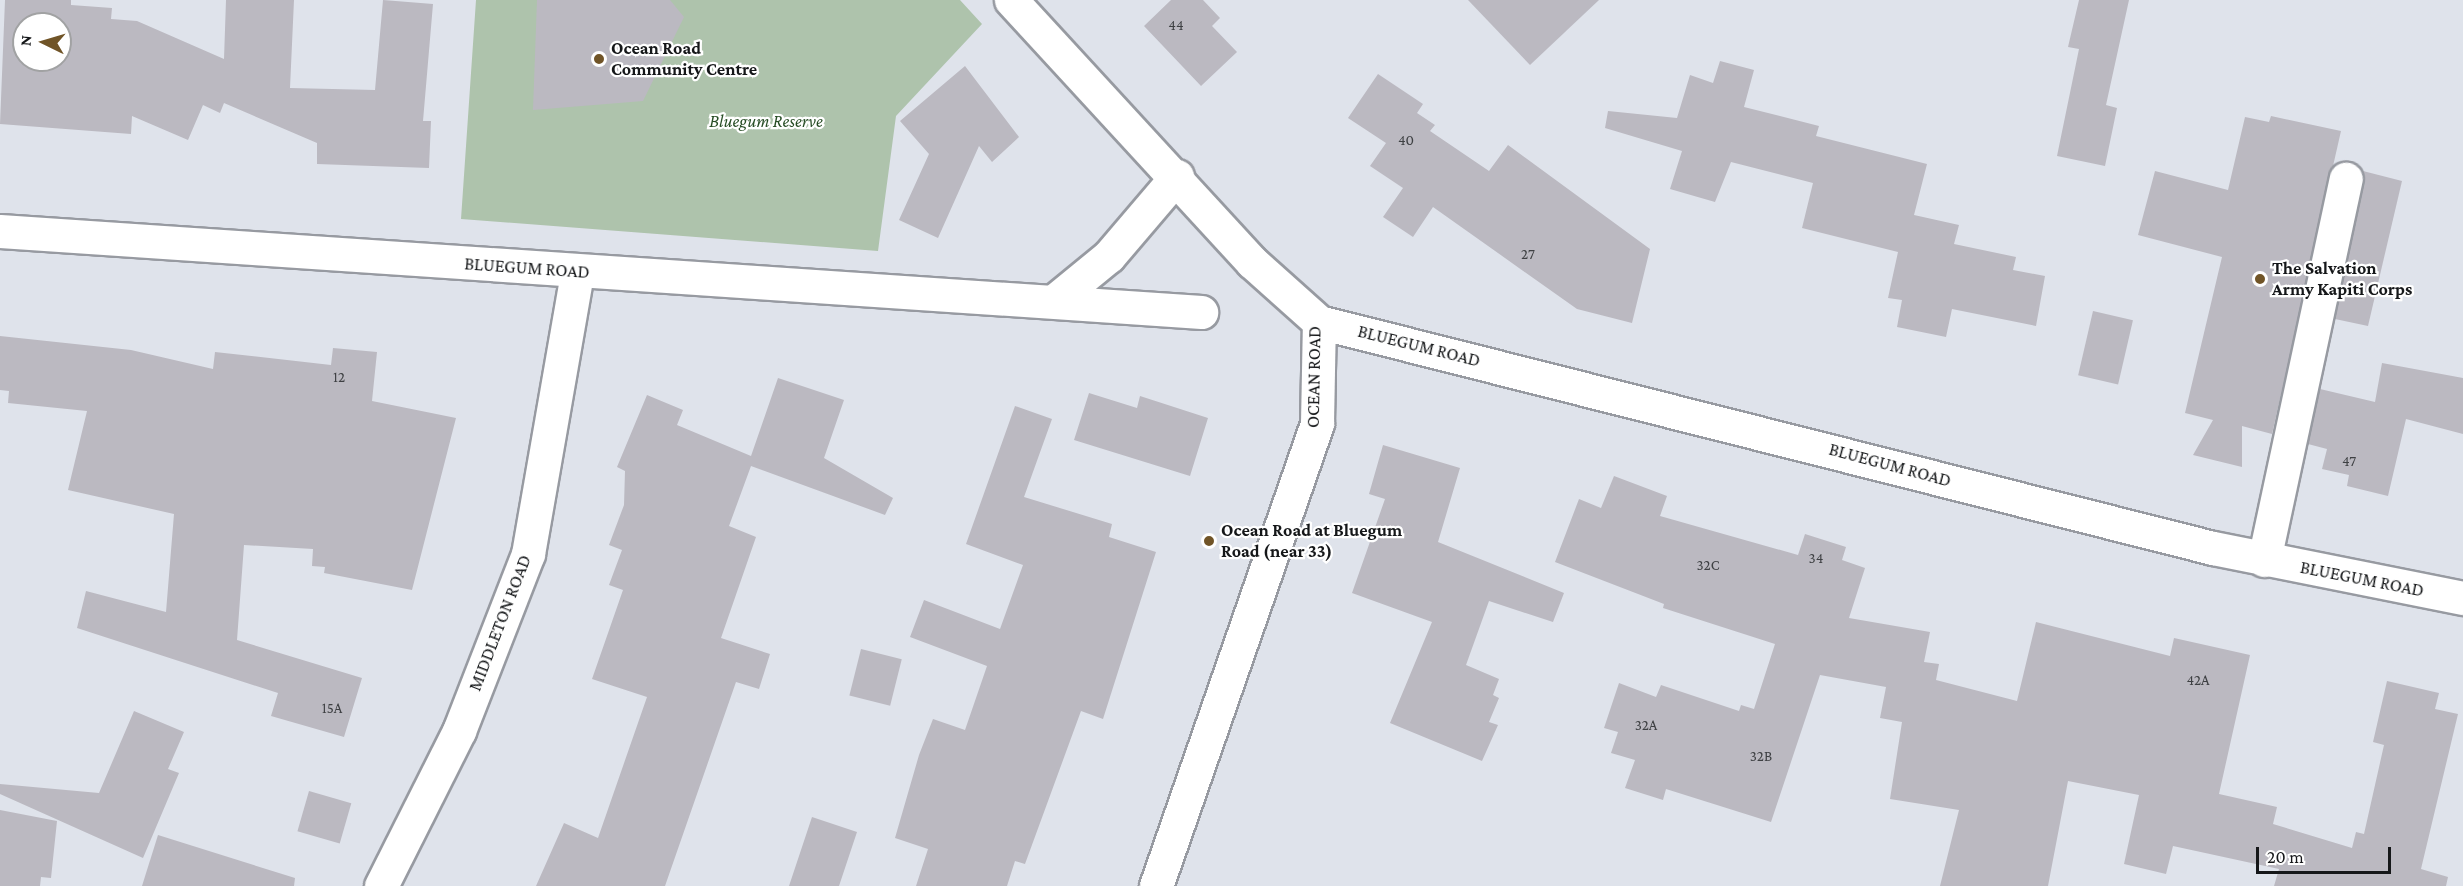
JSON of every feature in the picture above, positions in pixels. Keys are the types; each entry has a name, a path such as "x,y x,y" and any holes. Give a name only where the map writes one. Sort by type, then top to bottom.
{"street":[{"name":"OCEAN ROAD","path":"1011,0 1177,176 1252,262 1319,321 1317,423 1156,886"},
{"path":"1054,301 1109,256 1177,176"},
{"path":"2264,560 2346,179"},
{"name":"BLUEGUM ROAD","path":"0,231 577,272 1201,312"},
{"name":"MIDDLETON ROAD","path":"381,886 459,731 528,554 577,272"},
{"name":"BLUEGUM ROAD","path":"1319,321 2264,560 2463,598"}],"green space":[{"name":"Bluegum Reserve","path":"476,0 960,0 982,24 896,116 878,251 461,219"}],"building":[{"path":"5,0 71,0 71,5 112,8 111,19 137,21 224,59 226,0 294,0 290,88 375,90 383,0 433,4 423,121 431,121 429,168 317,164 317,143 224,103 220,113 203,105 188,140 132,116 131,134 0,124"},
{"name":"Ocean Road Community Centre","path":"537,0 670,0 684,17 643,101 533,110"},
{"path":"1171,0 1203,0 1220,18 1212,26 1237,52 1201,86 1144,26"},
{"path":"1468,0 1599,0 1530,65"},
{"path":"2079,0 2129,0 2106,105 2117,108 2105,166 2057,156 2079,49 2068,47"},
{"path":"1720,61 1754,70 1744,107 1819,126 1816,136 1927,164 1914,215 1959,225 1954,244 2016,257 2013,270 2045,276 2036,326 1952,309 1946,337 1897,327 1902,300 1888,298 1898,252 1802,228 1813,183 1731,162 1715,202 1670,189 1682,151 1605,128 1608,111 1677,118 1690,75 1713,83"},
{"path":"965,66 1019,137 992,162 979,146 938,238 899,220 929,154 900,121"},
{"path":"1378,74 1423,104 1417,113 1435,125 1430,131 1489,171 1508,145 1650,249 1632,323 1577,309 1433,207 1413,237 1383,217 1403,188 1370,166 1386,143 1348,118"},
{"name":"The Salvation Army Kapiti Corps","path":"2271,116 2341,131 2272,434 2242,426 2242,467 2193,455 2213,420 2185,413 2222,257 2138,235 2155,171 2228,190 2245,117 2269,122"},
{"path":"2363,171 2402,181 2368,326 2335,319"},
{"path":"2093,311 2133,320 2118,385 2078,375"},
{"path":"0,336 131,350 213,369 215,352 331,365 333,348 377,352 372,401 456,418 412,590 324,573 325,567 312,566 313,549 244,545 237,640 362,678 344,737 271,716 278,693 77,628 86,591 166,612 174,514 68,490 87,411 8,403 9,391 0,390"},
{"path":"2382,363 2463,378 2463,434 2406,419 2388,496 2347,486 2349,475 2322,469 2327,449 2308,444 2320,389 2375,402"},
{"path":"778,378 844,400 824,458 893,498 885,515 751,466 729,526 756,537 721,638 770,654 759,689 736,682 665,886 536,886 564,823 598,838 647,697 592,679 623,590 609,585 622,550 609,545 624,505 625,471 617,467 647,395 683,410 677,425 751,456"},
{"path":"1089,393 1137,408 1140,396 1208,418 1190,476 1074,440"},
{"path":"1015,406 1052,419 1024,497 1112,524 1109,537 1156,552 1103,719 1081,711 1025,864 1015,861 1007,886 916,886 928,849 895,838 919,755 933,719 965,730 987,666 910,637 924,600 1000,629 1023,565 966,544"},
{"path":"1383,445 1460,468 1438,542 1564,593 1553,622 1489,601 1466,665 1499,679 1493,695 1499,698 1489,722 1498,725 1482,761 1390,723 1432,622 1352,593 1385,499 1369,494"},
{"path":"1614,476 1667,496 1660,516 1798,555 1805,534 1846,547 1842,560 1865,568 1849,618 1930,632 1924,662 1939,664 1936,680 2017,701 2036,622 2170,656 2174,638 2250,655 2219,794 2277,807 2273,824 2352,848 2356,832 2364,834 2384,745 2373,742 2387,681 2439,693 2435,709 2458,714 2421,869 2448,877 2446,886 2274,886 2279,869 2173,846 2166,874 2124,864 2139,795 2068,781 2048,886 1940,886 1959,810 1890,799 1902,722 1880,718 1886,687 1820,675 1771,822 1666,789 1663,800 1625,788 1635,760 1611,753 1618,732 1604,728 1619,683 1656,697 1661,685 1739,711 1741,705 1754,709 1775,644 1663,608 1664,604 1555,562 1579,499 1601,508"},
{"path":"861,649 902,659 890,706 849,696"},
{"path":"134,711 184,732 168,769 179,773 143,858 0,794 0,784 99,793"},
{"path":"309,791 351,803 340,844 297,831"},
{"path":"0,810 57,821 51,878 41,877 40,886 0,886"},
{"path":"812,817 857,832 839,886 789,886"},
{"path":"158,835 295,878 294,886 142,886"}],"place":[{"name":"Ocean Road Community Centre","path":"599,59"},
{"name":"The Salvation Army Kapiti Corps","path":"2260,279"},
{"name":"Ocean Road at Bluegum Road (near 33)","path":"1209,541"}]}
